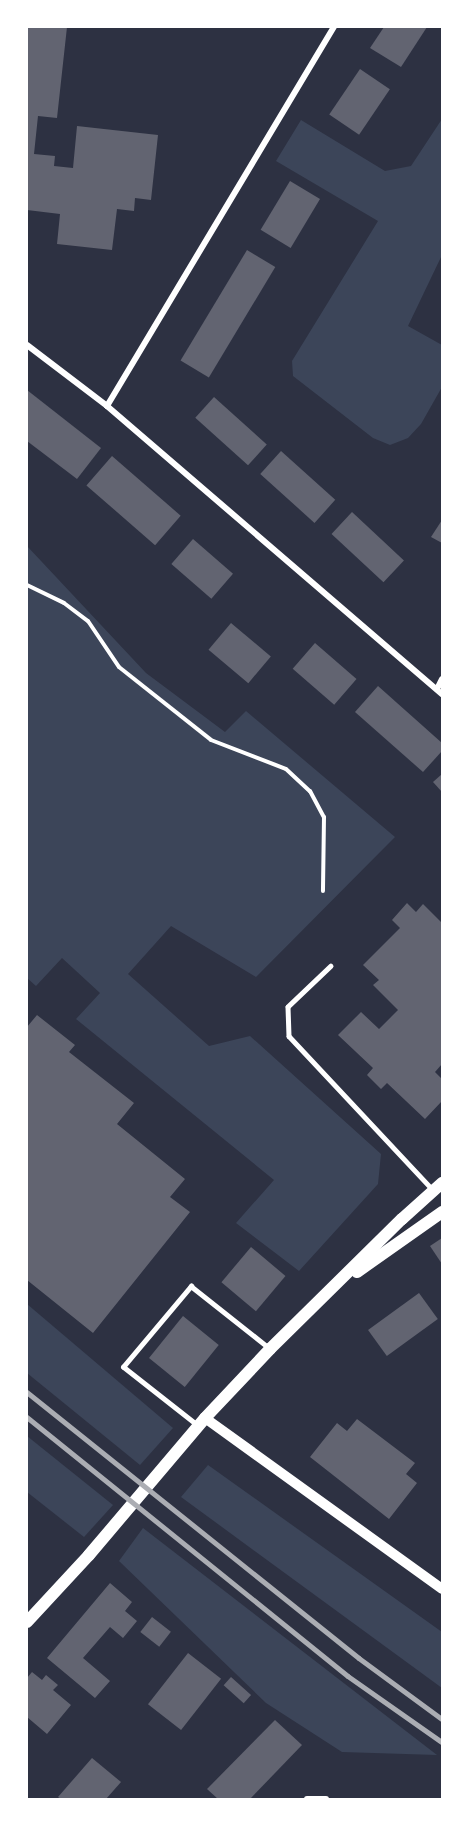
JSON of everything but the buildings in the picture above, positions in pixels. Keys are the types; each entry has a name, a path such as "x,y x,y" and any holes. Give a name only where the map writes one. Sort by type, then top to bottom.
{"main road":[{"path":"27,1622 89,1555 202,1422 270,1349 437,1187"},
{"path":"333,1289 442,1212"}],"street":[{"path":"107,406 334,27"},
{"path":"27,345 107,406 439,691 442,679"},
{"path":"202,1422 442,1589"},
{"path":"308,1799 326,1799"}],"lane":[{"path":"331,966 288,1007 289,1036 437,1187"},
{"path":"202,1422 123,1367 191,1286 270,1349"}],"path":[{"path":"27,585 64,603 87,621 119,667 211,740 286,769 310,791 324,817 326,855 323,891"}],"shaded area":[{"path":"442,119 442,255 408,326 442,345 442,387 421,424 408,438 390,445 373,438 293,376 292,361 378,221 276,161 301,120 385,171 411,166"},
{"path":"27,546 146,673 225,732 246,711 395,837 256,977 171,926 128,974 209,1046 250,1036 381,1154 378,1184 299,1271 236,1223 274,1180 76,1019 100,993 62,958 36,986 27,978"},
{"path":"27,1304 173,1428 140,1465 27,1373"},
{"path":"27,1436 113,1505 84,1537 27,1492"},
{"path":"208,1465 442,1632 442,1688 181,1497"},
{"path":"143,1528 437,1755 342,1752 266,1703 119,1561"}],"railway":[{"path":"27,1392 359,1658 442,1719"},
{"path":"27,1417 348,1676 442,1742"}]}
